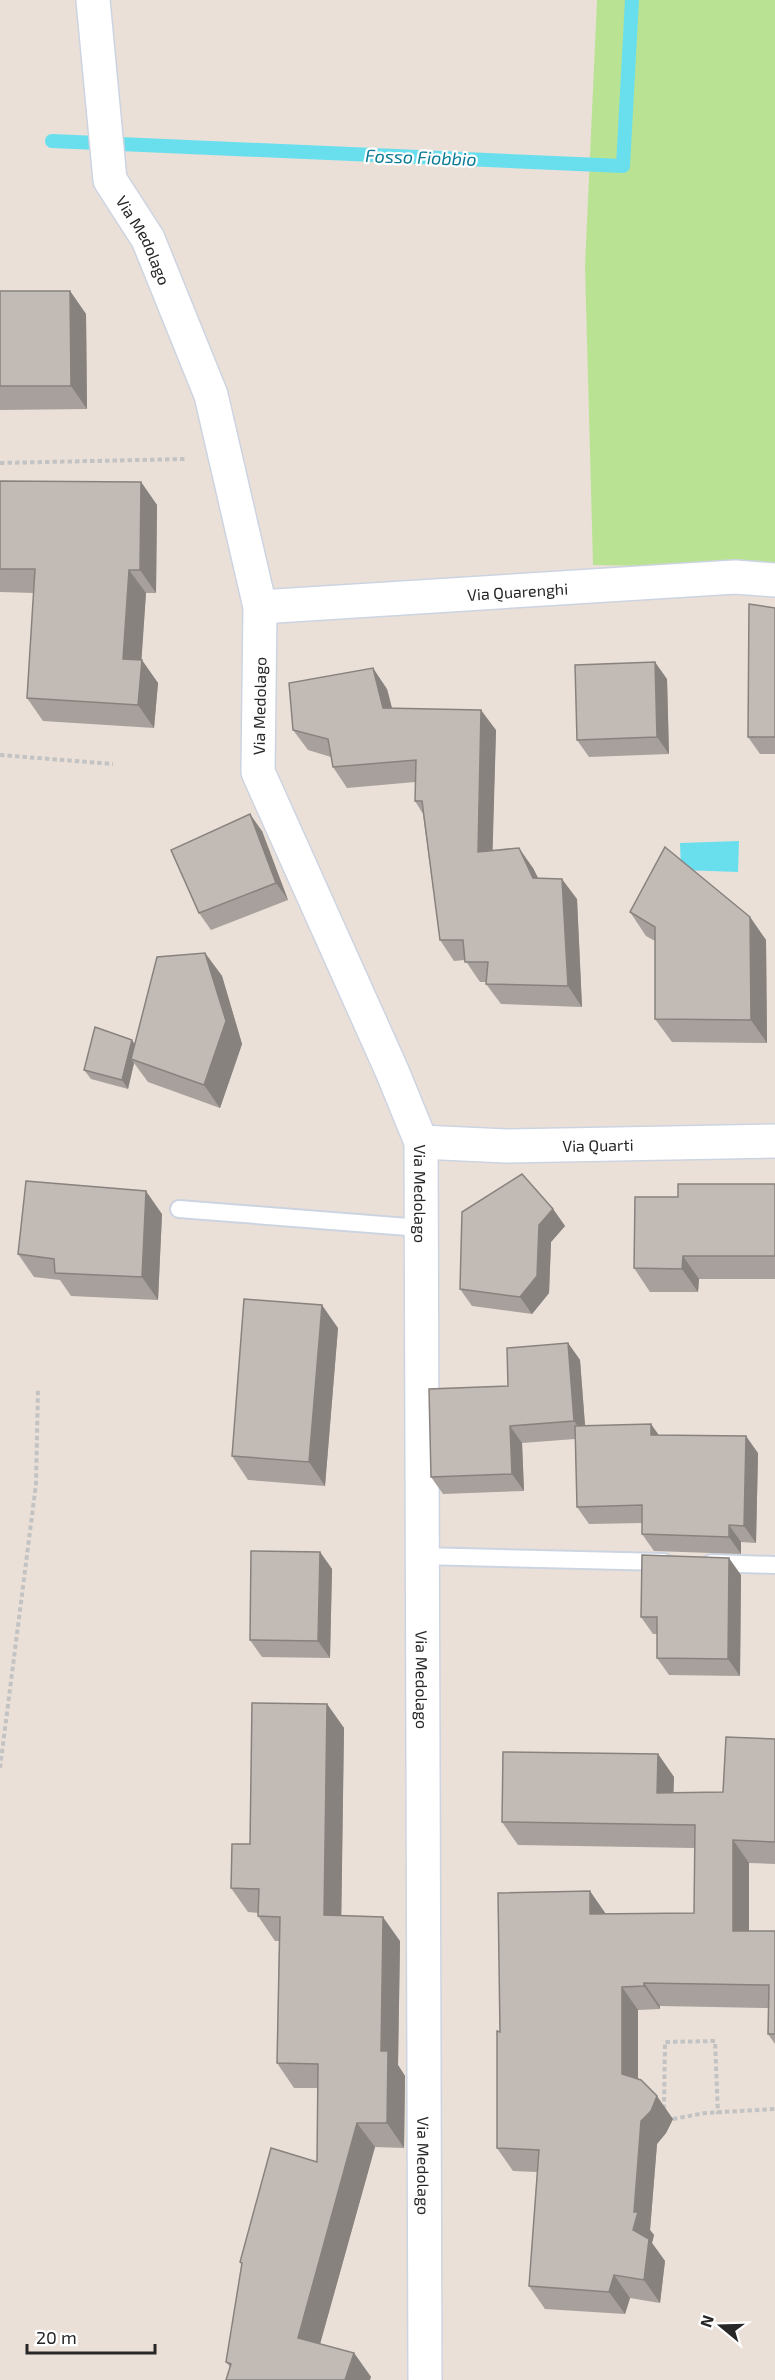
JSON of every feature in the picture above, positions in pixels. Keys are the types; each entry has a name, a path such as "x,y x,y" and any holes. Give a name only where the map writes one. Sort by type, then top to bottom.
{"street":[{"name":"Via Medolago","path":"93,0 110,180 148,239 211,394 260,607 258,772 392,1071 421,1142 425,2380"},
{"name":"Via Quarenghi","path":"260,607 735,577 775,580"},
{"name":"Via Quarti","path":"421,1142 506,1146 775,1141"}],"lane":[{"path":"179,1209 421,1228"},
{"path":"422,1556 775,1565"}],"path":[{"path":"0,463 226,458"},
{"path":"0,755 113,764"},
{"path":"0,1768 36,1484 38,1388"},
{"path":"664,2109 666,2042 715,2040 718,2114"},
{"path":"673,2119 705,2113 775,2109"}],"green space":[{"path":"597,0 775,0 775,568 593,565 585,266"}],"water":[{"path":"739,841 738,872 681,870 680,843"}],"building":[{"path":"0,291 70,291 71,386 0,386"},
{"path":"0,481 141,482 140,570 129,570 123,659 142,660 138,705 27,698 35,569 0,569"},
{"path":"749,604 775,608 775,737 748,737"},
{"path":"655,662 657,737 577,740 575,665"},
{"path":"373,668 383,708 481,710 478,852 519,848 533,878 562,879 568,986 486,984 488,962 465,962 463,940 440,940 422,801 415,801 416,760 333,767 328,739 293,730 289,683"},
{"path":"250,814 276,883 199,913 171,850"},
{"path":"665,847 750,917 751,1020 655,1019 655,927 630,912"},
{"path":"205,953 226,1021 204,1085 131,1059 157,957"},
{"path":"95,1027 132,1040 122,1080 84,1070"},
{"path":"522,1174 553,1209 539,1225 537,1276 520,1297 460,1289 462,1212"},
{"path":"26,1181 146,1191 142,1277 55,1273 54,1259 18,1254"},
{"path":"678,1184 775,1184 775,1256 683,1256 682,1269 634,1268 635,1197 678,1197"},
{"path":"244,1299 322,1305 309,1462 232,1456"},
{"path":"568,1343 574,1421 510,1426 512,1474 431,1477 429,1389 508,1386 507,1348"},
{"path":"651,1424 651,1435 746,1436 744,1526 729,1525 729,1537 642,1534 642,1505 577,1507 575,1426"},
{"path":"251,1551 320,1552 318,1641 250,1640"},
{"path":"642,1555 729,1558 728,1659 657,1658 657,1617 641,1617"},
{"path":"252,1703 327,1704 324,1915 383,1917 381,2051 388,2051 387,2123 357,2123 298,2338 354,2353 345,2380 226,2380 231,2364 226,2362 242,2263 240,2262 271,2148 317,2162 318,2064 277,2063 280,1917 258,1916 259,1889 231,1888 232,1844 250,1844"},
{"path":"726,1737 775,1739 775,1842 733,1840 733,1931 775,1931 775,2034 768,2034 769,1985 644,1983 644,1986 622,1987 622,2074 641,2080 657,2096 651,2111 641,2121 634,2212 638,2212 633,2230 649,2239 644,2280 614,2275 609,2292 529,2286 539,2150 497,2148 497,2031 500,2032 498,1893 590,1891 590,1914 694,1913 695,1825 502,1822 503,1752 658,1754 657,1793 723,1792"}],"waterway":[{"name":"Fosso Fiobbio","path":"52,141 623,166 632,0"}]}
